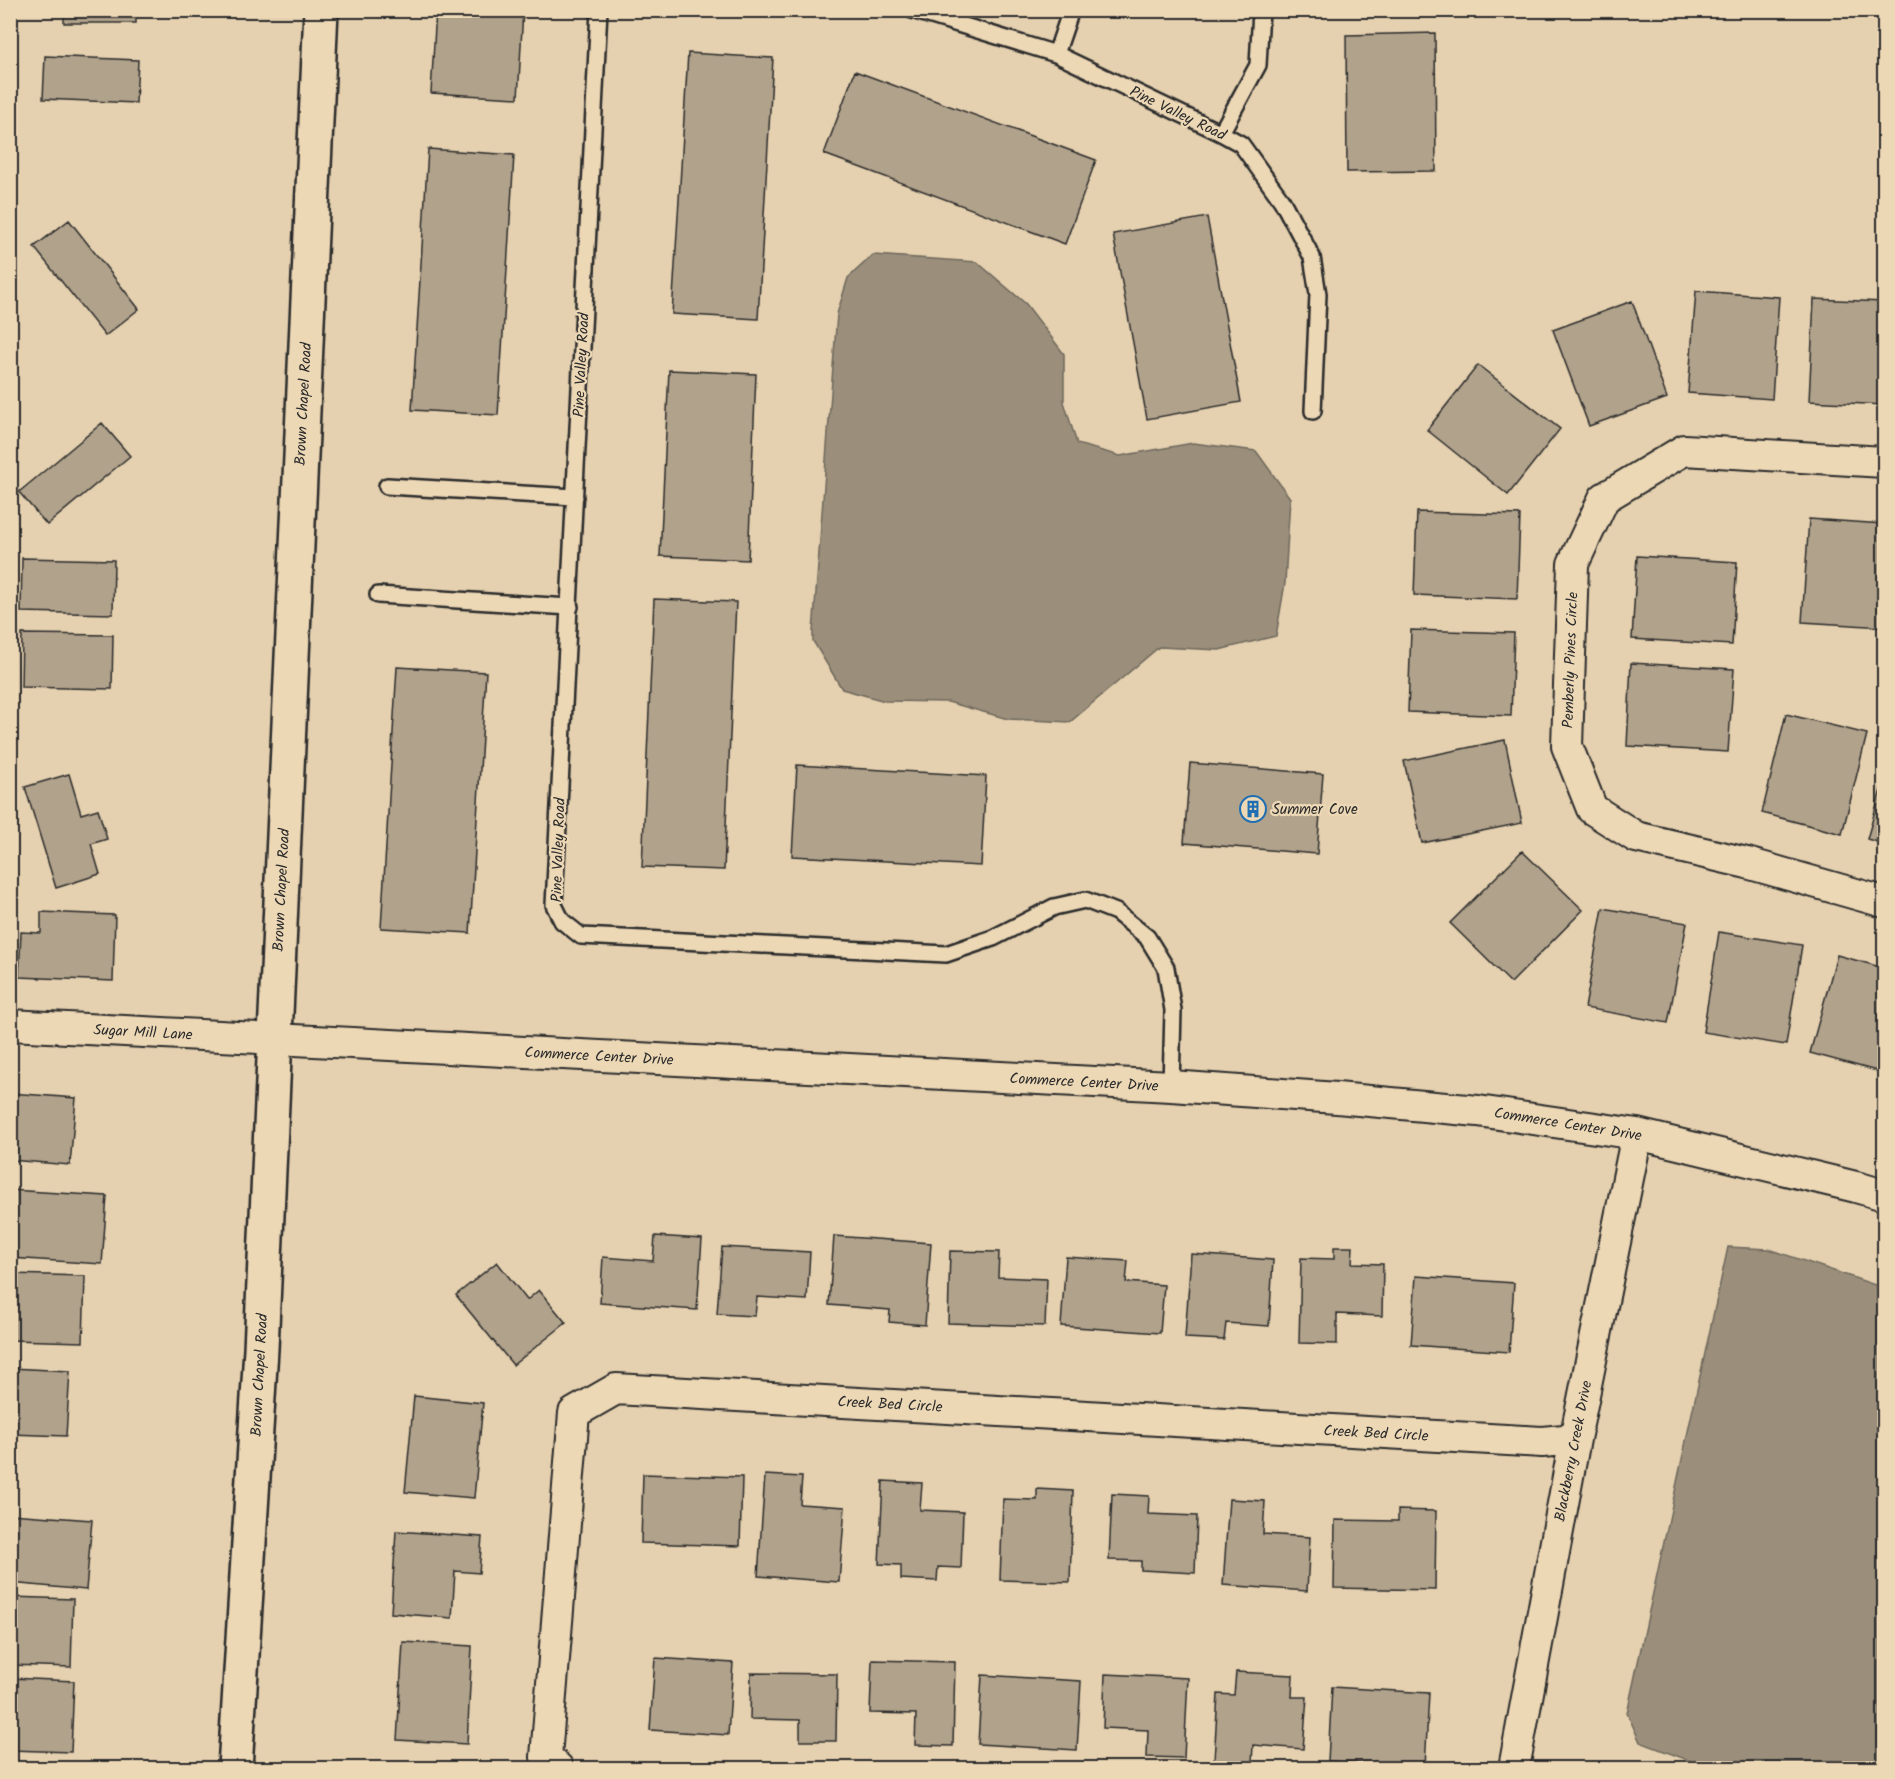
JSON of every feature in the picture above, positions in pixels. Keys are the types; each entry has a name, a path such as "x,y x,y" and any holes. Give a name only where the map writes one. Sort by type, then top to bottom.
{"street":[{"name":"Brown Chapel Road","path":"235,1768 261,1349 321,10"},
{"name":"Pemberly Pines Circle","path":"1884,462 1684,450 1604,498 1573,564 1567,746 1592,809 1636,837 1747,863 1884,902"},
{"name":"Sugar Mill Lane","path":"10,1025 275,1039"},
{"name":"Commerce Center Drive","path":"275,1039 1171,1086 1478,1110 1637,1134 1884,1195"},
{"name":"Blackberry Creek Drive","path":"1514,1768 1575,1439 1637,1134"},
{"name":"Creek Bed Circle","path":"558,1768 546,1757 574,1413 616,1389 1530,1442 1575,1439"}],"lane":[{"name":"Pine Valley Road","path":"599,10 554,905 562,921 581,936 946,954 993,938 1054,907 1085,900 1116,912 1148,937 1166,968 1173,1010 1171,1086"},
{"name":"Pine Valley Road","path":"912,10 1056,54 1240,144 1282,201 1312,257 1318,294 1313,411"},
{"path":"1056,54 1071,10"},
{"path":"1221,133 1258,65 1261,10"},
{"path":"387,486 575,497"},
{"path":"378,596 570,607"}],"shaded area":[{"path":"873,255 977,262 1026,304 1064,354 1064,402 1077,444 1120,456 1193,443 1256,451 1290,498 1285,583 1276,636 1219,650 1159,647 1070,722 1008,719 948,702 885,701 842,689 813,641 813,632 837,314 848,278"},
{"path":"1728,1247 1769,1249 1884,1288 1884,1768 1709,1768 1640,1742 1627,1713"}],"building":[{"path":"64,10 136,10 136,23 64,23"},
{"path":"436,10 523,10 518,98 431,93"},
{"path":"1435,33 1436,171 1347,172 1346,35"},
{"path":"688,53 773,58 758,319 672,314"},
{"path":"45,56 138,60 136,103 43,99"},
{"path":"855,71 1096,160 1065,244 824,154"},
{"path":"428,149 514,155 498,415 412,410"},
{"path":"1207,217 1241,402 1147,419 1113,234"},
{"path":"69,220 139,309 105,336 34,247"},
{"path":"1696,291 1779,297 1772,399 1688,393"},
{"path":"1814,299 1884,302 1884,405 1809,401"},
{"path":"1632,301 1667,398 1589,426 1553,330"},
{"path":"1478,365 1560,429 1508,495 1427,430"},
{"path":"669,370 756,374 748,560 660,556"},
{"path":"102,423 130,456 47,525 19,492"},
{"path":"1417,512 1520,515 1517,599 1414,595"},
{"path":"1809,519 1884,524 1884,627 1802,622"},
{"path":"1637,556 1737,562 1732,645 1632,639"},
{"path":"22,558 114,560 113,614 21,612"},
{"path":"654,599 736,602 724,870 642,867"},
{"path":"1411,630 1514,633 1511,716 1408,712"},
{"path":"22,634 113,635 112,689 21,687"},
{"path":"1631,663 1734,669 1728,752 1627,746"},
{"path":"397,667 486,672 470,933 381,928"},
{"path":"1786,714 1867,734 1842,834 1762,813"},
{"path":"1505,740 1522,823 1422,843 1404,761"},
{"name":"Summer Cove","path":"1190,763 1323,774 1317,854 1184,843"},
{"path":"797,765 986,776 981,866 792,856"},
{"path":"69,774 81,814 98,809 107,839 91,844 100,874 56,888 25,787"},
{"path":"1884,779 1884,844 1867,839"},
{"path":"1522,851 1583,910 1511,983 1450,923"},
{"path":"1603,908 1687,923 1668,1023 1585,1008"},
{"path":"41,912 115,915 113,981 19,977 21,932 41,933"},
{"path":"1719,932 1802,945 1786,1045 1703,1032"},
{"path":"1837,955 1884,968 1884,1073 1810,1053"},
{"path":"10,1093 76,1098 70,1165 10,1160"},
{"path":"10,1190 107,1196 102,1264 10,1258"},
{"path":"655,1236 702,1239 697,1310 600,1303 603,1257 653,1261"},
{"path":"834,1236 931,1243 925,1325 889,1322 890,1310 829,1305"},
{"path":"722,1247 810,1252 807,1300 757,1297 755,1316 717,1314"},
{"path":"1334,1247 1353,1247 1352,1263 1383,1264 1382,1316 1337,1314 1337,1344 1299,1343 1301,1258 1334,1259"},
{"path":"950,1251 999,1252 998,1277 1047,1279 1045,1326 948,1323"},
{"path":"1191,1254 1273,1260 1269,1326 1226,1323 1224,1340 1185,1338"},
{"path":"1066,1257 1128,1261 1126,1282 1164,1285 1160,1333 1061,1326"},
{"path":"497,1262 527,1300 539,1290 566,1323 513,1365 456,1295"},
{"path":"10,1274 85,1276 83,1342 10,1340"},
{"path":"1416,1276 1514,1283 1509,1352 1411,1345"},
{"path":"10,1368 70,1371 66,1436 10,1434"},
{"path":"414,1396 483,1403 474,1498 405,1492"},
{"path":"643,1474 742,1477 740,1546 641,1543"},
{"path":"765,1475 802,1477 800,1504 845,1507 839,1582 758,1576"},
{"path":"883,1481 922,1483 920,1510 963,1512 961,1568 938,1567 937,1581 901,1579 901,1565 879,1564"},
{"path":"1037,1489 1073,1491 1070,1582 1000,1580 1003,1499 1037,1500"},
{"path":"1112,1494 1149,1496 1148,1514 1197,1516 1195,1573 1141,1570 1141,1561 1109,1560"},
{"path":"1229,1499 1265,1501 1263,1534 1310,1537 1307,1591 1223,1585"},
{"path":"1398,1510 1436,1511 1435,1590 1334,1588 1335,1520 1398,1521"},
{"path":"10,1514 92,1520 86,1590 10,1583"},
{"path":"396,1531 482,1537 479,1573 455,1571 452,1618 391,1613"},
{"path":"10,1597 73,1599 71,1667 10,1665"},
{"path":"403,1642 472,1646 467,1744 397,1740"},
{"path":"655,1658 733,1663 728,1735 650,1730"},
{"path":"872,1660 955,1662 953,1746 915,1745 916,1714 870,1713"},
{"path":"1236,1672 1293,1675 1292,1697 1307,1697 1303,1749 1253,1745 1252,1763 1214,1761 1218,1694 1234,1695"},
{"path":"751,1673 837,1674 836,1741 800,1741 800,1720 750,1719"},
{"path":"1105,1674 1188,1678 1184,1758 1147,1757 1148,1730 1103,1728"},
{"path":"982,1675 1081,1681 1077,1750 978,1744"},
{"path":"10,1678 74,1681 71,1752 10,1750"},
{"path":"1332,1687 1429,1693 1425,1767 1328,1761"}],"place":[{"name":"Summer Cove","path":"1253,809"}]}
